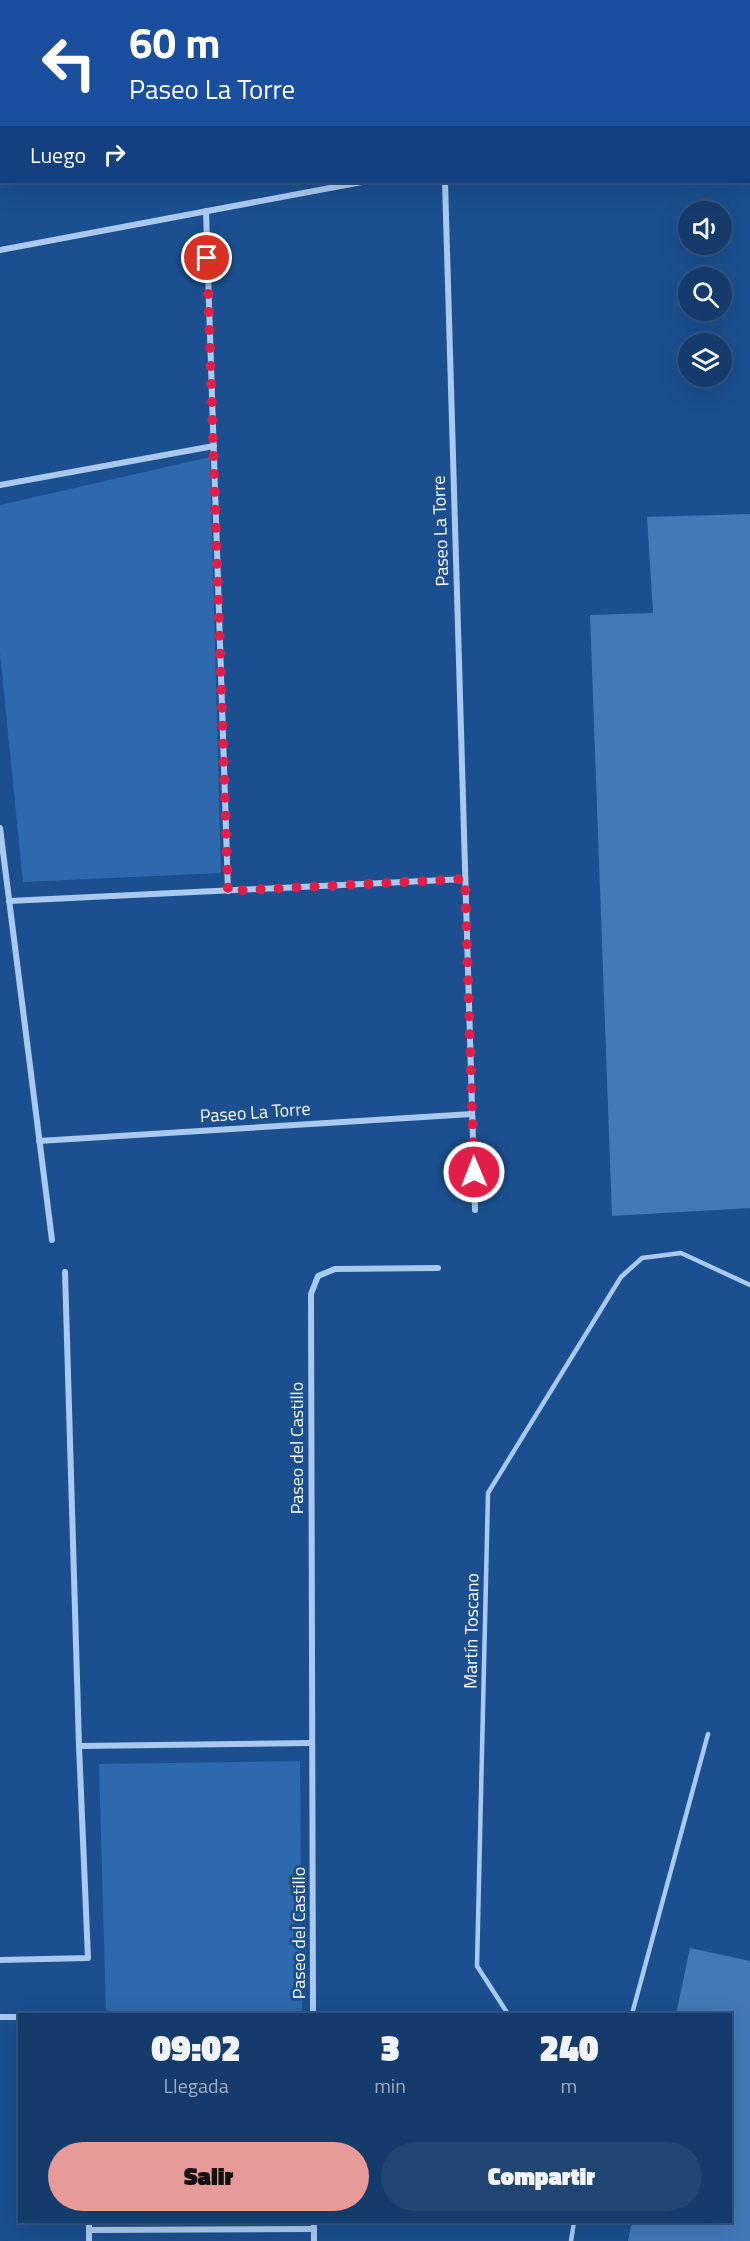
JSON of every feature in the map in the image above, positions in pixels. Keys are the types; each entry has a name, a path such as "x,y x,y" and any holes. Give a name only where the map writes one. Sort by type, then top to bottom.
{"street":[{"path":"0,250 357,183"},
{"name":"Paseo La Torre","path":"445,183 475,1210"},
{"path":"206,211 228,891"},
{"path":"0,484 214,446"},
{"path":"0,828 52,1240"},
{"path":"9,901 465,879"},
{"name":"Paseo La Torre","path":"39,1141 472,1114"},
{"name":"Paseo del Castillo","path":"313,2013 310,1294 318,1276 335,1269 438,1268"},
{"path":"0,1960 88,1958 79,1746 65,1272"},
{"path":"79,1746 312,1743"},
{"path":"0,2017 18,2017"},
{"path":"89,2223 89,2241"},
{"path":"89,2230 314,2225 314,2241"}],"lane":[{"name":"Martín Toscano","path":"506,2013 477,1966 488,1493 621,1277 642,1258 681,1253 750,1286"},
{"path":"632,2013 708,1734"},
{"path":"571,2241 574,2223"}],"shaded area":[{"path":"210,457 221,873 23,882 0,653 0,505"},
{"path":"300,1761 302,2013 106,2013 99,1764"}],"building":[{"path":"750,514 750,1208 612,1216 590,615 653,613 647,517"},
{"path":"690,1948 750,1961 750,2241 628,2241 632,2223 732,2223 732,2013 676,2013"}],"route":[{"path":"207,258 228,891 465,879 474,1172"}]}
